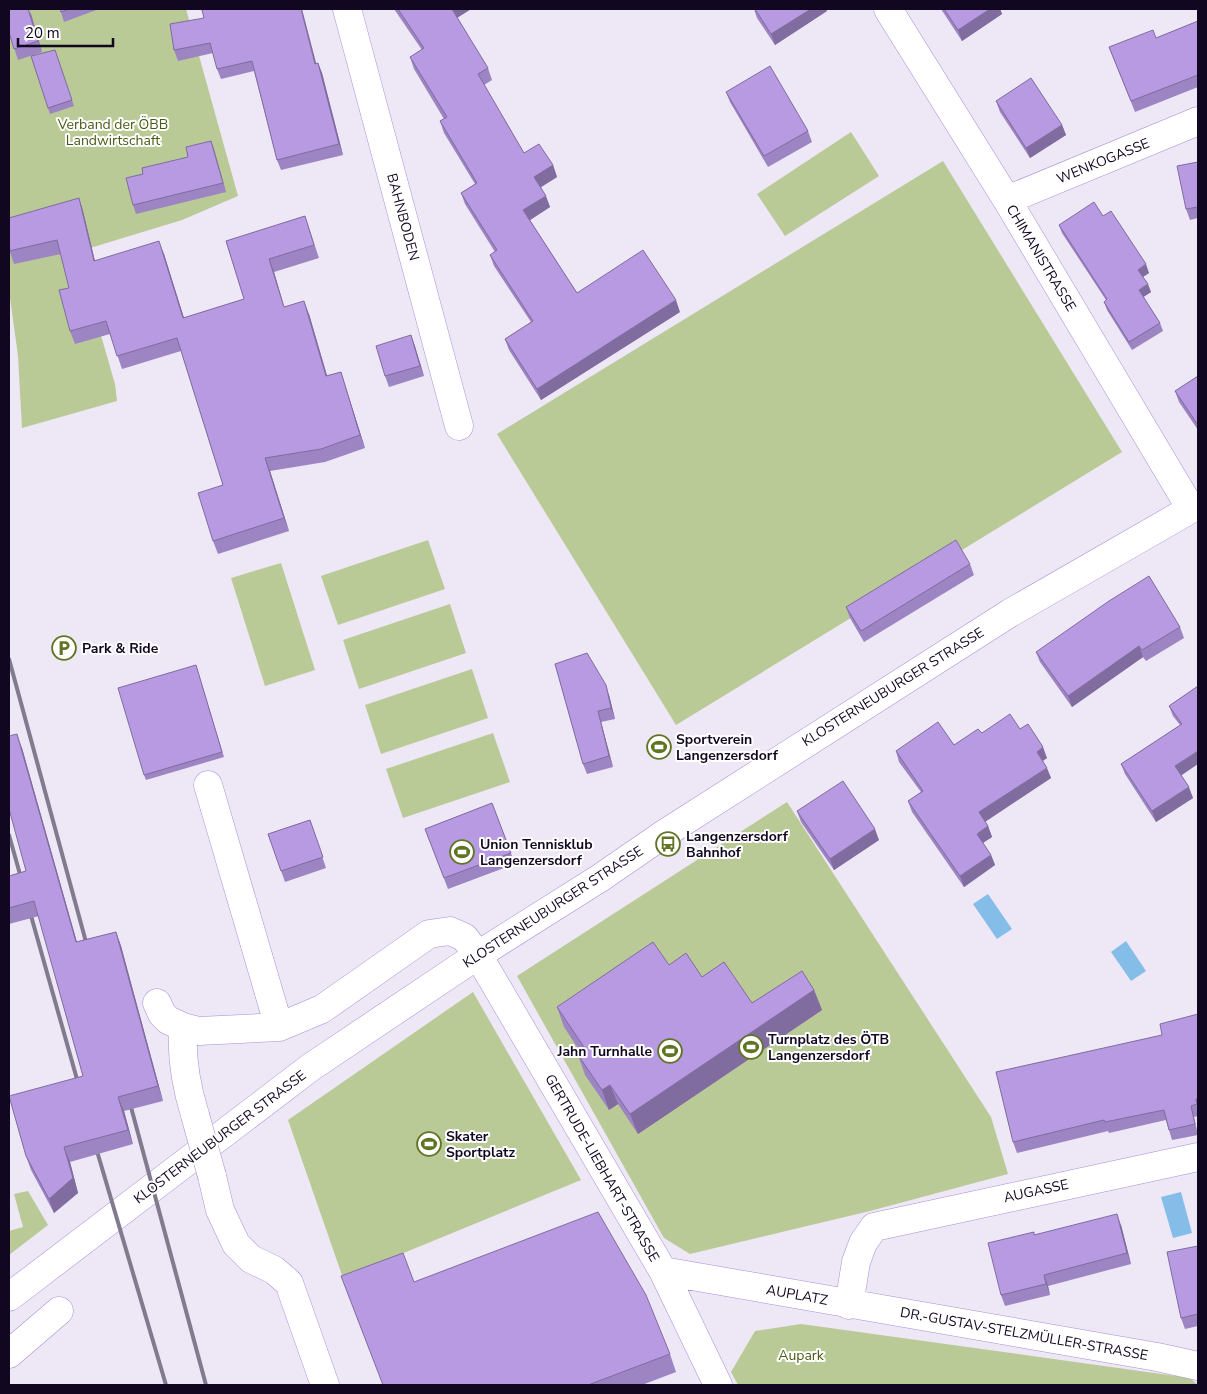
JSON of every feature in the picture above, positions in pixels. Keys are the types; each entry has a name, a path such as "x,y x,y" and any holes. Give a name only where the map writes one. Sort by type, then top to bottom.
{"street":[{"name":"BAHNBODEN","path":"347,9 459,426"},
{"name":"CHIMANISTRASSE","path":"888,9 1195,507"},
{"name":"WENKOGASSE","path":"1007,200 1198,121"},
{"name":"KLOSTERNEUBURGER STRASSE","path":"9,1297 311,1067 478,955 1010,613 1195,507"},
{"path":"208,785 279,1027"},
{"name":"GERTRUDE-LIEBHART-STRASSE","path":"183,1027 199,1031 279,1027 322,1009 429,934 450,931 464,937 478,955 663,1272 718,1385"},
{"path":"157,1004 162,1014 168,1020 183,1027 183,1066 220,1210 236,1244 251,1259 274,1270 289,1283 325,1385"},
{"name":"AUGASSE","path":"848,1304 856,1262 863,1243 874,1226 1198,1157"},
{"name":"AUPLATZ","path":"663,1272 848,1304"},
{"name":"DR.-GUSTAV-STELZMÜLLER-STRASSE","path":"848,1304 1157,1357 1198,1366"},
{"path":"9,1354 59,1311"}],"green space":[{"name":"Verband der ÖBB Landwirtschaft","path":"9,9 186,9 238,196 182,220 77,252 115,384 117,401 22,428 18,356 9,291"},
{"path":"851,132 879,176 785,236 757,194"},
{"path":"943,161 1122,452 676,725 497,434"},
{"path":"428,540 445,589 338,625 321,576"},
{"path":"281,563 315,670 265,686 231,578"},
{"path":"450,604 466,653 359,689 343,640"},
{"path":"472,669 488,718 381,754 365,705"},
{"path":"493,733 510,782 403,818 386,769"},
{"name":"Turnplatz des ÖTB Langenzersdorf","path":"787,802 991,1117 1008,1174 870,1211 690,1254 664,1238 517,976"},
{"name":"Skater Sportplatz","path":"473,992 581,1180 343,1278 288,1120"},
{"path":"28,1191 48,1225 9,1255 9,1231 23,1227 14,1194"},
{"name":"Aupark","path":"801,1324 1190,1378 1198,1385 738,1385 731,1372 755,1331"}],"water":[{"path":"988,894 1012,929 997,939 973,904"},
{"path":"1126,941 1146,971 1131,981 1111,952"},
{"path":"1181,1192 1192,1233 1173,1238 1161,1197"}],"building":[{"path":"28,9 38,41 14,49 9,32 9,10"},
{"path":"301,9 315,64 318,63 339,144 277,160 252,61 217,69 210,43 174,50 170,24 204,18 202,10"},
{"path":"398,9 452,9 488,68 478,74 524,153 539,144 553,165 534,177 546,196 523,210 577,293 643,250 676,300 537,389 505,339 533,321 490,255 497,250 461,193 477,183 440,121 447,117 410,57 424,48"},
{"path":"755,9 811,9 771,34"},
{"path":"944,9 990,9 958,30"},
{"path":"1198,21 1198,75 1131,101 1109,47 1153,30 1156,38"},
{"path":"55,50 72,100 48,108 31,56"},
{"path":"770,66 808,131 764,156 726,92"},
{"path":"1031,78 1062,125 1026,148 996,101"},
{"path":"211,141 223,183 133,205 126,178 143,174 142,168 188,157 186,147"},
{"path":"1198,162 1198,207 1186,209 1177,166"},
{"path":"79,198 94,261 159,241 183,318 244,299 226,241 305,216 314,245 269,259 284,307 304,301 326,376 341,372 360,435 321,449 265,458 284,518 213,541 198,493 223,485 177,338 117,356 106,321 70,331 59,290 69,288 57,240 9,251 9,218"},
{"path":"1094,202 1103,216 1111,211 1146,264 1138,270 1148,284 1139,290 1160,323 1129,342 1104,302 1107,299 1059,225"},
{"path":"411,335 420,366 385,376 376,346"},
{"path":"1198,376 1198,425 1175,391"},
{"path":"956,540 970,564 861,631 846,607"},
{"path":"1149,576 1180,627 1142,650 1139,646 1068,696 1036,652 1109,601"},
{"path":"587,653 606,685 611,708 598,711 609,756 583,764 555,664"},
{"path":"196,665 222,752 144,775 118,688"},
{"path":"1198,686 1198,751 1175,766 1189,787 1152,811 1121,764 1182,724 1169,706"},
{"path":"1010,714 1020,729 1028,724 1043,747 1037,752 1047,768 979,812 988,826 977,834 991,855 960,876 908,801 923,791 896,751 938,722 954,745 978,729 982,733"},
{"path":"17,734 76,942 116,932 158,1086 118,1097 128,1130 64,1147 73,1178 49,1199 26,1156 9,1096 83,1076 34,901 9,908 9,876 26,871 9,809 9,736"},
{"path":"843,781 875,829 830,859 797,811"},
{"path":"492,803 511,853 444,878 425,829"},
{"path":"310,820 323,857 281,871 268,834"},
{"name":"Jahn Turnhalle","path":"653,942 669,965 686,953 702,977 724,962 752,1003 802,971 814,990 630,1114 610,1085 602,1090 578,1055 586,1050 557,1007"},
{"path":"1198,1014 1198,1099 1196,1099 1197,1104 1191,1106 1195,1124 1169,1130 1164,1110 1105,1122 1104,1120 1013,1142 996,1072 1162,1035 1160,1024"},
{"path":"598,1212 646,1295 670,1354 588,1385 383,1385 341,1276 403,1253 414,1282"},
{"path":"1117,1214 1127,1253 1044,1275 1046,1284 1001,1295 988,1243 1034,1232 1034,1235"},
{"path":"1198,1246 1198,1314 1181,1318 1167,1252"}],"railway":[{"path":"9,659 89,953"},
{"path":"9,835 23,885"},
{"path":"28,905 80,1090"},
{"path":"128,1096 206,1385"},
{"path":"94,1141 166,1385"}],"place":[{"name":"Park & Ride","path":"64,648"},
{"name":"Sportverein Langenzersdorf","path":"659,747"},
{"name":"Langenzersdorf Bahnhof","path":"668,844"},
{"name":"Union Tennisklub Langenzersdorf","path":"462,852"},
{"name":"Turnplatz des ÖTB Langenzersdorf","path":"751,1047"},
{"name":"Jahn Turnhalle","path":"670,1051"},
{"name":"Skater Sportplatz","path":"429,1144"}]}
